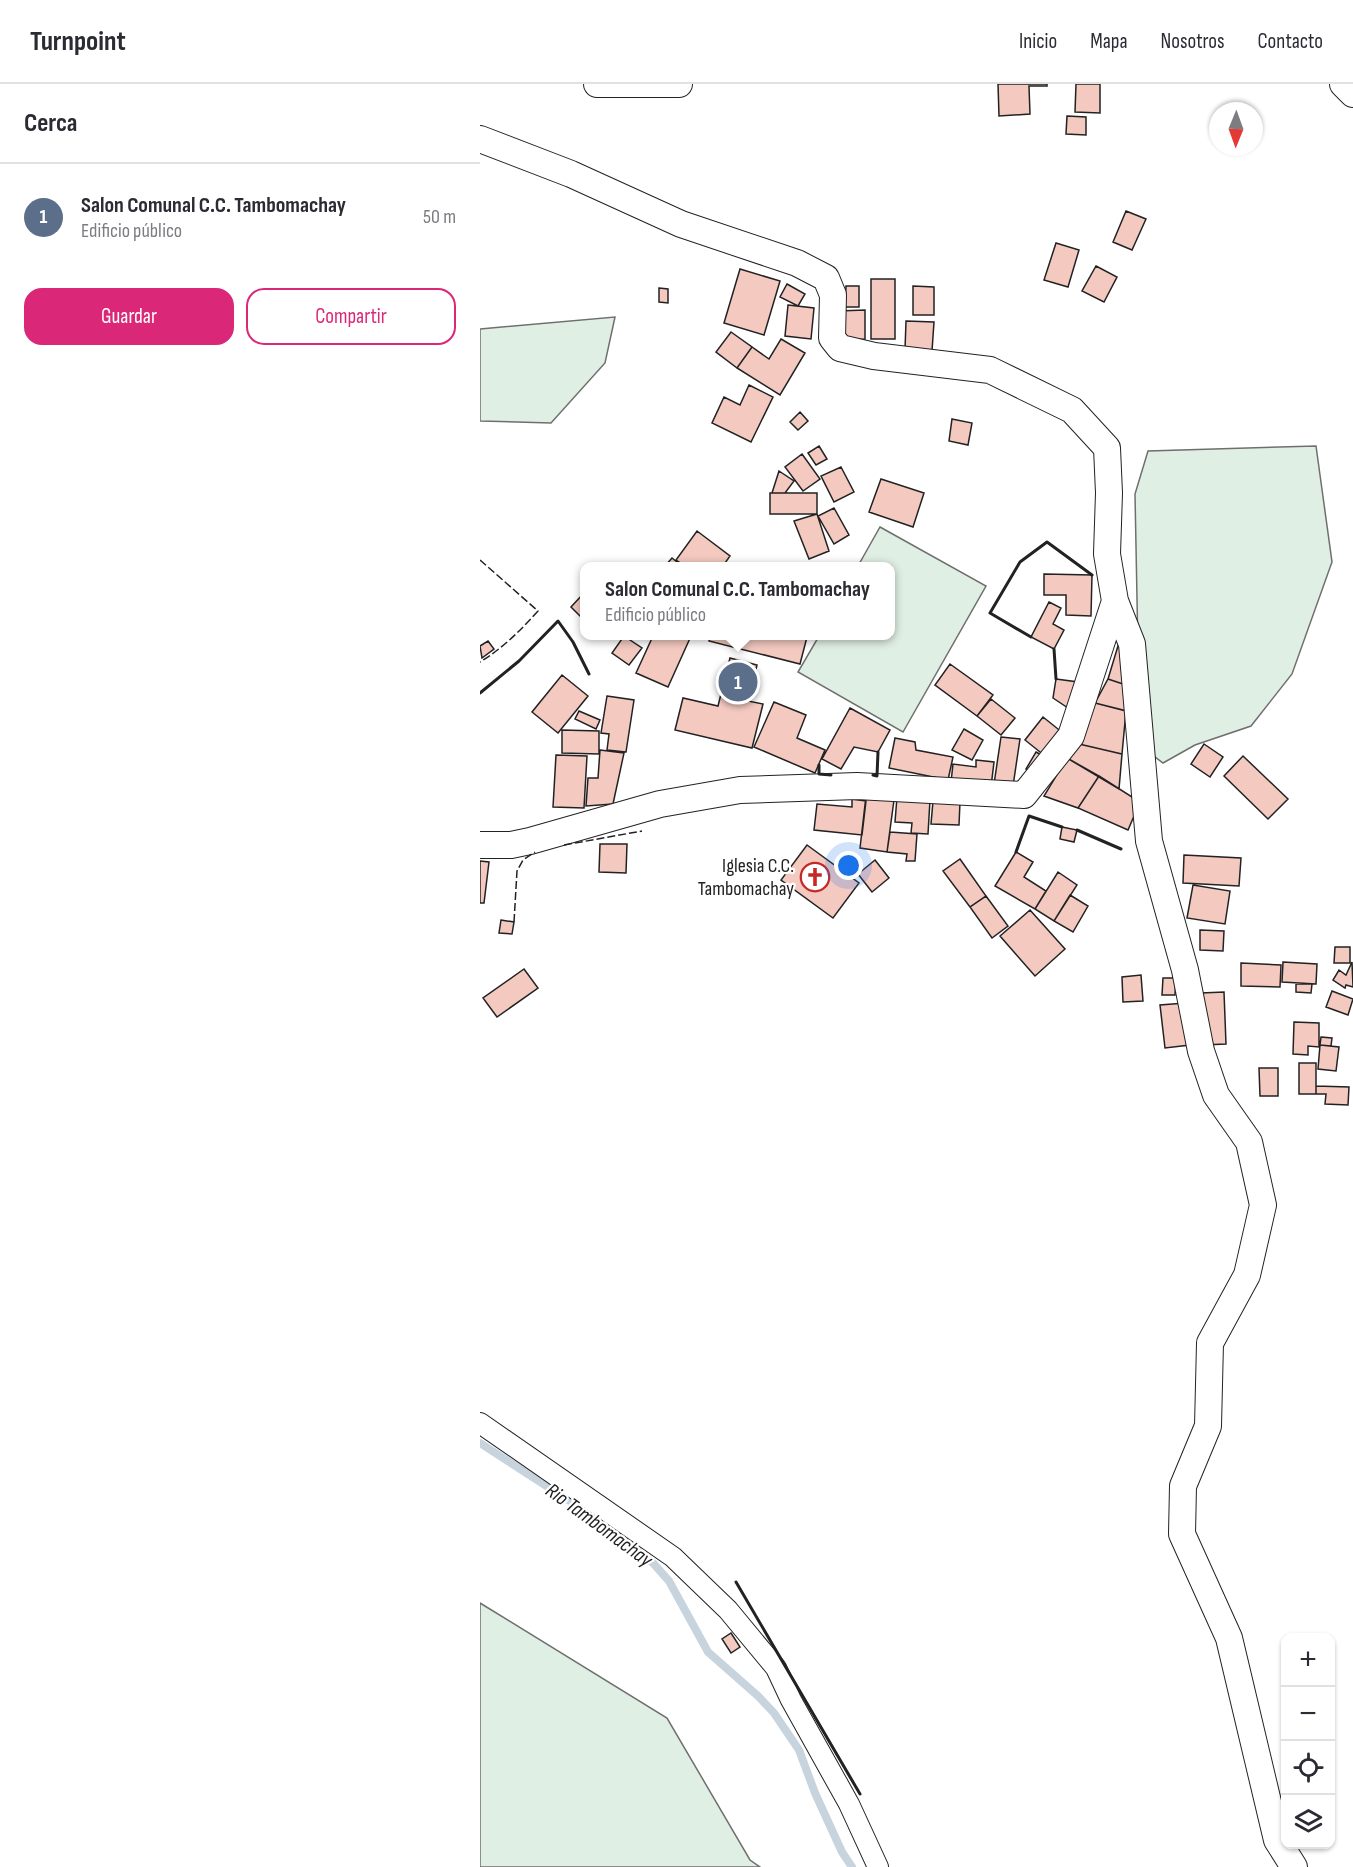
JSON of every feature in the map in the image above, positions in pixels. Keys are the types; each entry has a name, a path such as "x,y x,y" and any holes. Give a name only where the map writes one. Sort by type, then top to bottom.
{"street":[{"path":"597,84 679,84"},
{"path":"1343,84 1353,94"},
{"path":"480,139 571,174 681,224 797,263 826,278 833,295 832,338 840,348 874,356 990,370 1072,411 1107,448 1109,493 1107,554 1115,601 1132,644 1149,841 1185,969 1201,1051 1216,1095 1249,1142 1263,1205 1247,1275 1210,1344 1208,1426 1183,1486 1182,1534 1229,1638 1277,1840 1294,1867"},
{"path":"480,845 511,845 530,841 660,804 741,790 857,786 1024,795 1071,736 1115,601"},
{"path":"480,1423 673,1557 728,1610 776,1668 791,1700 849,1804 878,1867"}],"green space":[{"path":"615,317 605,363 551,423 480,421 480,329"},
{"path":"1316,446 1332,562 1292,674 1251,726 1195,745 1163,763 1150,753 1138,651 1135,494 1148,451"},
{"path":"880,527 986,586 903,732 798,672 817,640 895,640 895,562 860,562"},
{"path":"480,1603 667,1718 750,1860 760,1867 480,1867"}],"building":[{"path":"998,84 1047,84 1047,86 1029,86 1030,114 999,116"},
{"path":"1076,84 1100,84 1100,113 1075,112"},
{"path":"1067,116 1086,117 1086,135 1066,134"},
{"path":"1126,211 1146,219 1132,250 1113,242"},
{"path":"1056,243 1079,250 1068,287 1044,280"},
{"path":"1096,266 1117,277 1104,302 1082,291"},
{"path":"740,269 780,281 764,335 724,323"},
{"path":"871,279 895,279 895,339 871,339"},
{"path":"787,284 805,294 798,306 780,297"},
{"path":"846,286 859,286 859,307 845,307"},
{"path":"913,286 934,287 934,315 913,315"},
{"path":"659,288 668,289 668,303 659,302"},
{"path":"788,305 814,308 811,339 785,336"},
{"path":"865,310 865,339 839,340 838,311"},
{"path":"906,321 934,322 932,351 905,350"},
{"path":"731,332 752,347 737,368 716,352"},
{"path":"781,339 805,353 780,395 737,368 752,347 769,359"},
{"path":"749,385 773,397 751,442 712,423 724,397 740,405"},
{"path":"800,412 808,421 798,430 790,422"},
{"path":"952,419 972,423 968,445 949,441"},
{"path":"819,446 827,459 816,465 808,453"},
{"path":"802,454 820,479 803,491 785,467"},
{"path":"841,467 854,492 834,502 821,476"},
{"path":"779,471 794,481 785,493 772,493"},
{"path":"881,479 924,493 913,527 869,512"},
{"path":"770,493 817,493 817,514 770,514"},
{"path":"834,508 849,535 834,544 818,516"},
{"path":"817,514 829,551 809,559 794,521"},
{"path":"697,531 730,556 726,562 679,562 676,560"},
{"path":"1044,574 1092,575 1091,616 1066,615 1066,595 1044,595"},
{"path":"580,597 580,616 571,607"},
{"path":"1049,602 1061,608 1053,624 1064,630 1054,649 1031,637"},
{"path":"1121,636 1129,686 1108,679"},
{"path":"621,640 630,640 642,648 629,665 612,653"},
{"path":"651,640 689,640 668,687 636,673"},
{"path":"709,640 806,640 800,664"},
{"path":"488,641 494,649 482,658 480,646"},
{"path":"730,658 757,665 748,701 763,704 752,748 675,730 683,698 718,706"},
{"path":"950,664 993,695 977,716 935,685"},
{"path":"562,675 588,696 558,733 532,712"},
{"path":"1056,679 1078,682 1074,712 1053,698"},
{"path":"1108,679 1129,686 1127,711 1095,703"},
{"path":"607,696 634,700 626,752 607,750 609,734 601,733"},
{"path":"991,699 1015,718 1001,735 977,716"},
{"path":"774,702 806,715 797,738 825,750 815,773 754,747"},
{"path":"1095,703 1126,711 1122,754 1079,744"},
{"path":"850,708 890,730 878,752 854,747 841,769 822,759"},
{"path":"579,711 600,720 596,729 575,719"},
{"path":"1043,717 1063,733 1045,756 1025,740"},
{"path":"964,729 983,740 972,760 952,750"},
{"path":"562,730 599,731 599,754 562,753"},
{"path":"1001,737 1020,739 1013,786 994,784"},
{"path":"895,738 915,742 916,750 953,757 948,780 889,768"},
{"path":"1079,744 1122,754 1119,789 1067,758"},
{"path":"1204,744 1223,757 1210,777 1191,764"},
{"path":"600,750 624,753 613,804 586,806 588,778 598,778"},
{"path":"1036,752 1045,757 1035,775 1026,769"},
{"path":"556,755 587,756 584,808 553,807"},
{"path":"1243,756 1288,799 1268,819 1224,776"},
{"path":"1067,758 1099,776 1078,808 1044,796"},
{"path":"976,760 994,762 991,787 951,782 953,764 976,767"},
{"path":"1099,776 1140,802 1128,830 1078,808"},
{"path":"866,796 894,800 887,852 860,848"},
{"path":"897,797 930,800 928,834 911,833 912,823 895,822"},
{"path":"852,799 866,801 862,835 814,830 817,804 852,807"},
{"path":"933,801 960,802 959,825 931,824"},
{"path":"1062,827 1077,830 1074,842 1060,839"},
{"path":"890,832 917,834 915,861 906,861 907,854 887,852"},
{"path":"600,844 627,844 626,873 599,872"},
{"path":"807,845 859,883 833,918 781,880"},
{"path":"1016,852 1033,862 1024,877 1046,891 1035,909 995,886"},
{"path":"1184,855 1241,858 1239,886 1183,883"},
{"path":"960,859 986,896 970,907 943,871"},
{"path":"875,860 889,878 872,892 858,874"},
{"path":"480,861 489,862 484,903 480,903"},
{"path":"1058,872 1077,885 1054,921 1035,909"},
{"path":"1193,885 1230,891 1225,924 1187,918"},
{"path":"1070,895 1088,906 1073,932 1054,921"},
{"path":"986,896 1008,926 992,938 970,907"},
{"path":"1030,910 1065,949 1035,976 1000,936"},
{"path":"501,920 514,922 512,934 499,933"},
{"path":"1200,930 1224,931 1223,951 1200,950"},
{"path":"1335,947 1350,947 1350,963 1334,963"},
{"path":"1283,962 1317,964 1316,984 1282,982"},
{"path":"1352,962 1353,987 1346,985 1345,988 1333,980 1339,970 1346,975"},
{"path":"1241,963 1281,965 1280,987 1241,986"},
{"path":"524,969 538,988 497,1017 483,998"},
{"path":"1141,975 1143,1001 1123,1002 1122,977"},
{"path":"1163,978 1176,978 1175,995 1162,995"},
{"path":"1296,984 1312,984 1311,993 1296,992"},
{"path":"1332,991 1353,999 1348,1015 1326,1007"},
{"path":"1224,992 1226,1044 1203,1045 1201,993"},
{"path":"1185,1003 1190,1045 1165,1048 1160,1005"},
{"path":"1294,1022 1319,1023 1319,1047 1308,1046 1308,1055 1293,1054"},
{"path":"1321,1037 1332,1038 1331,1046 1320,1045"},
{"path":"1320,1045 1339,1047 1336,1071 1318,1069"},
{"path":"1299,1063 1316,1063 1316,1094 1299,1094"},
{"path":"1259,1068 1278,1068 1278,1096 1260,1096"},
{"path":"1316,1086 1349,1087 1348,1105 1325,1104 1326,1094 1316,1094"},
{"path":"731,1633 740,1647 731,1653 722,1639"}],"waterway":[{"name":"Rio Tambomachay","path":"480,1443 599,1520 653,1563 669,1581 708,1652 774,1713 799,1750 815,1793 842,1852 852,1867"}],"fence":[{"path":"480,560 538,611 511,639 480,662"},
{"path":"564,845 642,831"},
{"path":"514,922 517,871 523,860 535,852"}],"wall":[{"path":"1031,637 990,613 1020,562 1047,542 1092,575"},
{"path":"480,693 519,661 558,621 573,642 589,674"},
{"path":"1054,649 1056,679"},
{"path":"873,775 877,776 878,752"},
{"path":"819,765 819,774 831,775"},
{"path":"1016,852 1029,816 1062,827"},
{"path":"1077,830 1121,849"},
{"path":"736,1582 860,1794"}],"place":[{"name":"Salon Comunal C.C. Tambomachay","path":"738,682"},
{"name":"Iglesia C.C. Tambomachay","path":"815,877"}]}
